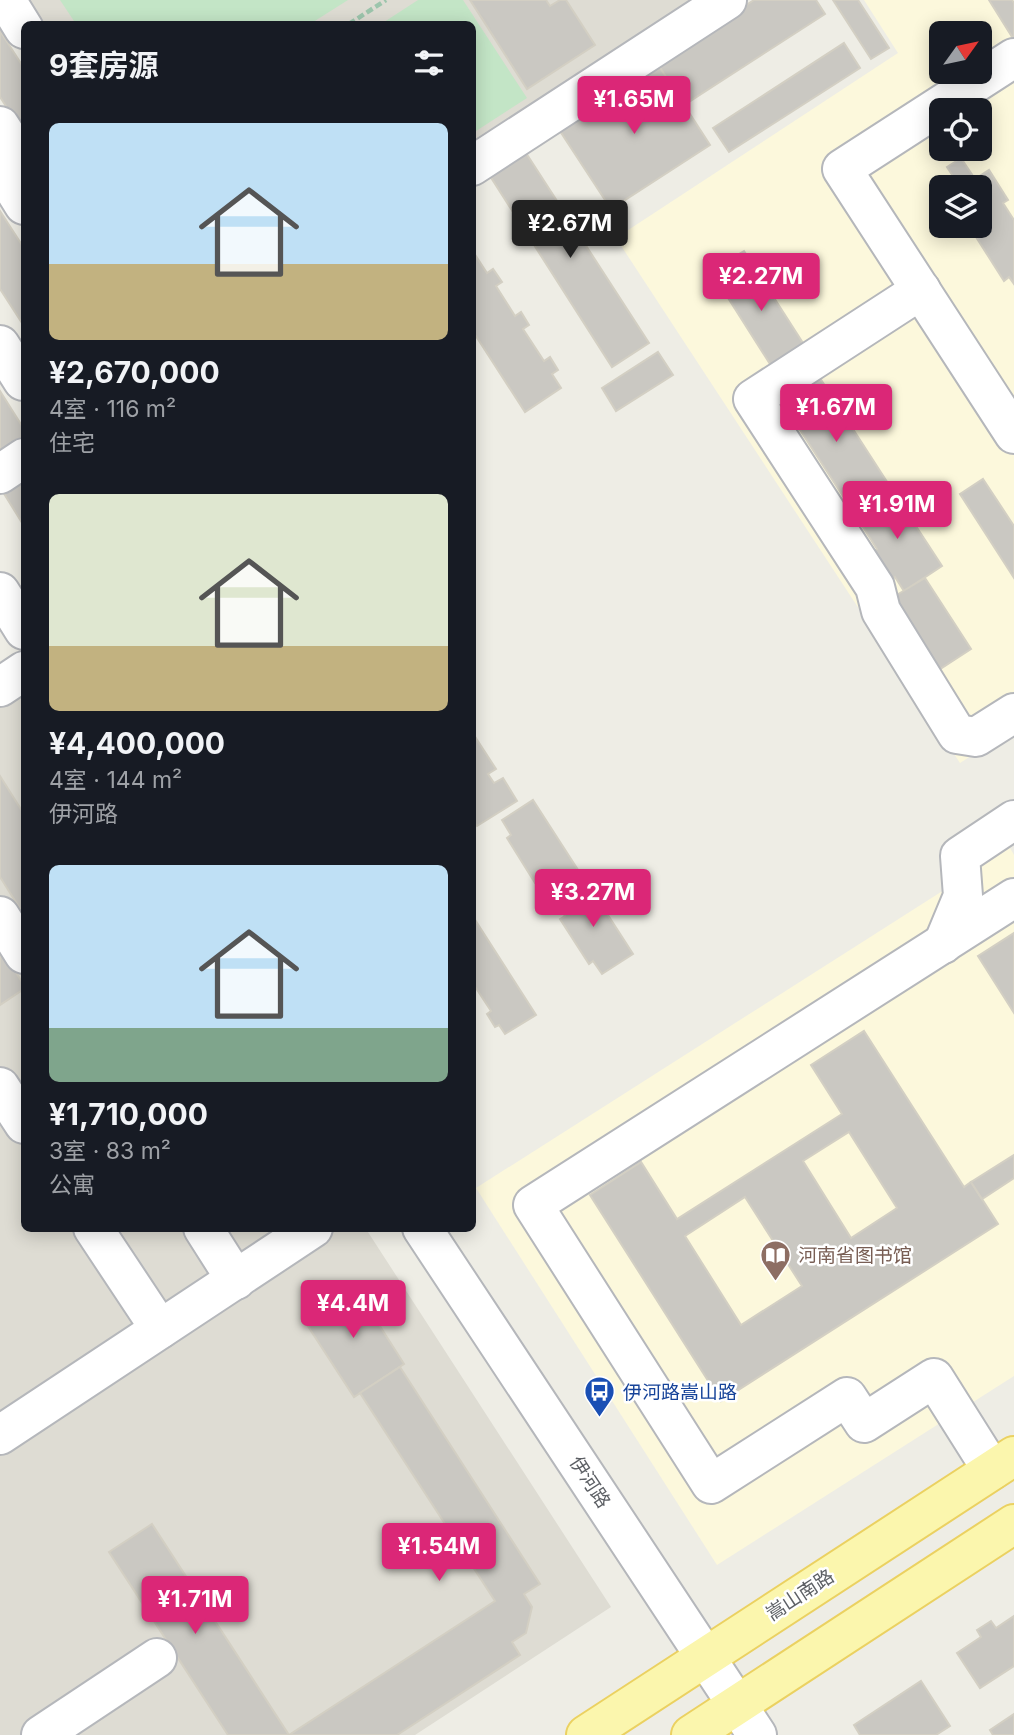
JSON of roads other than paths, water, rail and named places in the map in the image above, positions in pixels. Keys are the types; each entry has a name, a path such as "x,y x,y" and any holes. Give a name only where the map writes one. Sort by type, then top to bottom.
{"main road":[{"name":"嵩山南路","path":"586,1735 1003,1463"},
{"path":"691,1735 747,1720 1014,1524"}],"street":[{"path":"6,0 21,24"},
{"path":"476,163 727,0"},
{"path":"1008,410 921,290 842,169 1014,58"},
{"path":"0,126 11,180"},
{"path":"921,290 753,399 875,587 881,611 957,734 976,737 1014,713"},
{"path":"0,345 21,378"},
{"path":"0,474 21,460"},
{"path":"0,592 21,625"},
{"path":"0,687 21,673"},
{"path":"943,944 962,896 960,856 1014,820"},
{"path":"1003,1463 934,1378 864,1423 847,1397 711,1484 533,1205 1014,898"},
{"path":"0,916 21,949"},
{"path":"0,1087 21,1119"},
{"path":"96,1232 160,1329"},
{"path":"206,1232 236,1280"},
{"path":"0,1435 307,1232"},
{"name":"伊河路","path":"425,1232 747,1720"},
{"path":"41,1735 157,1658"}],"place":[{"name":"河南省图书馆","path":"775,1282"},
{"name":"伊河路嵩山路","path":"600,1419"}]}
